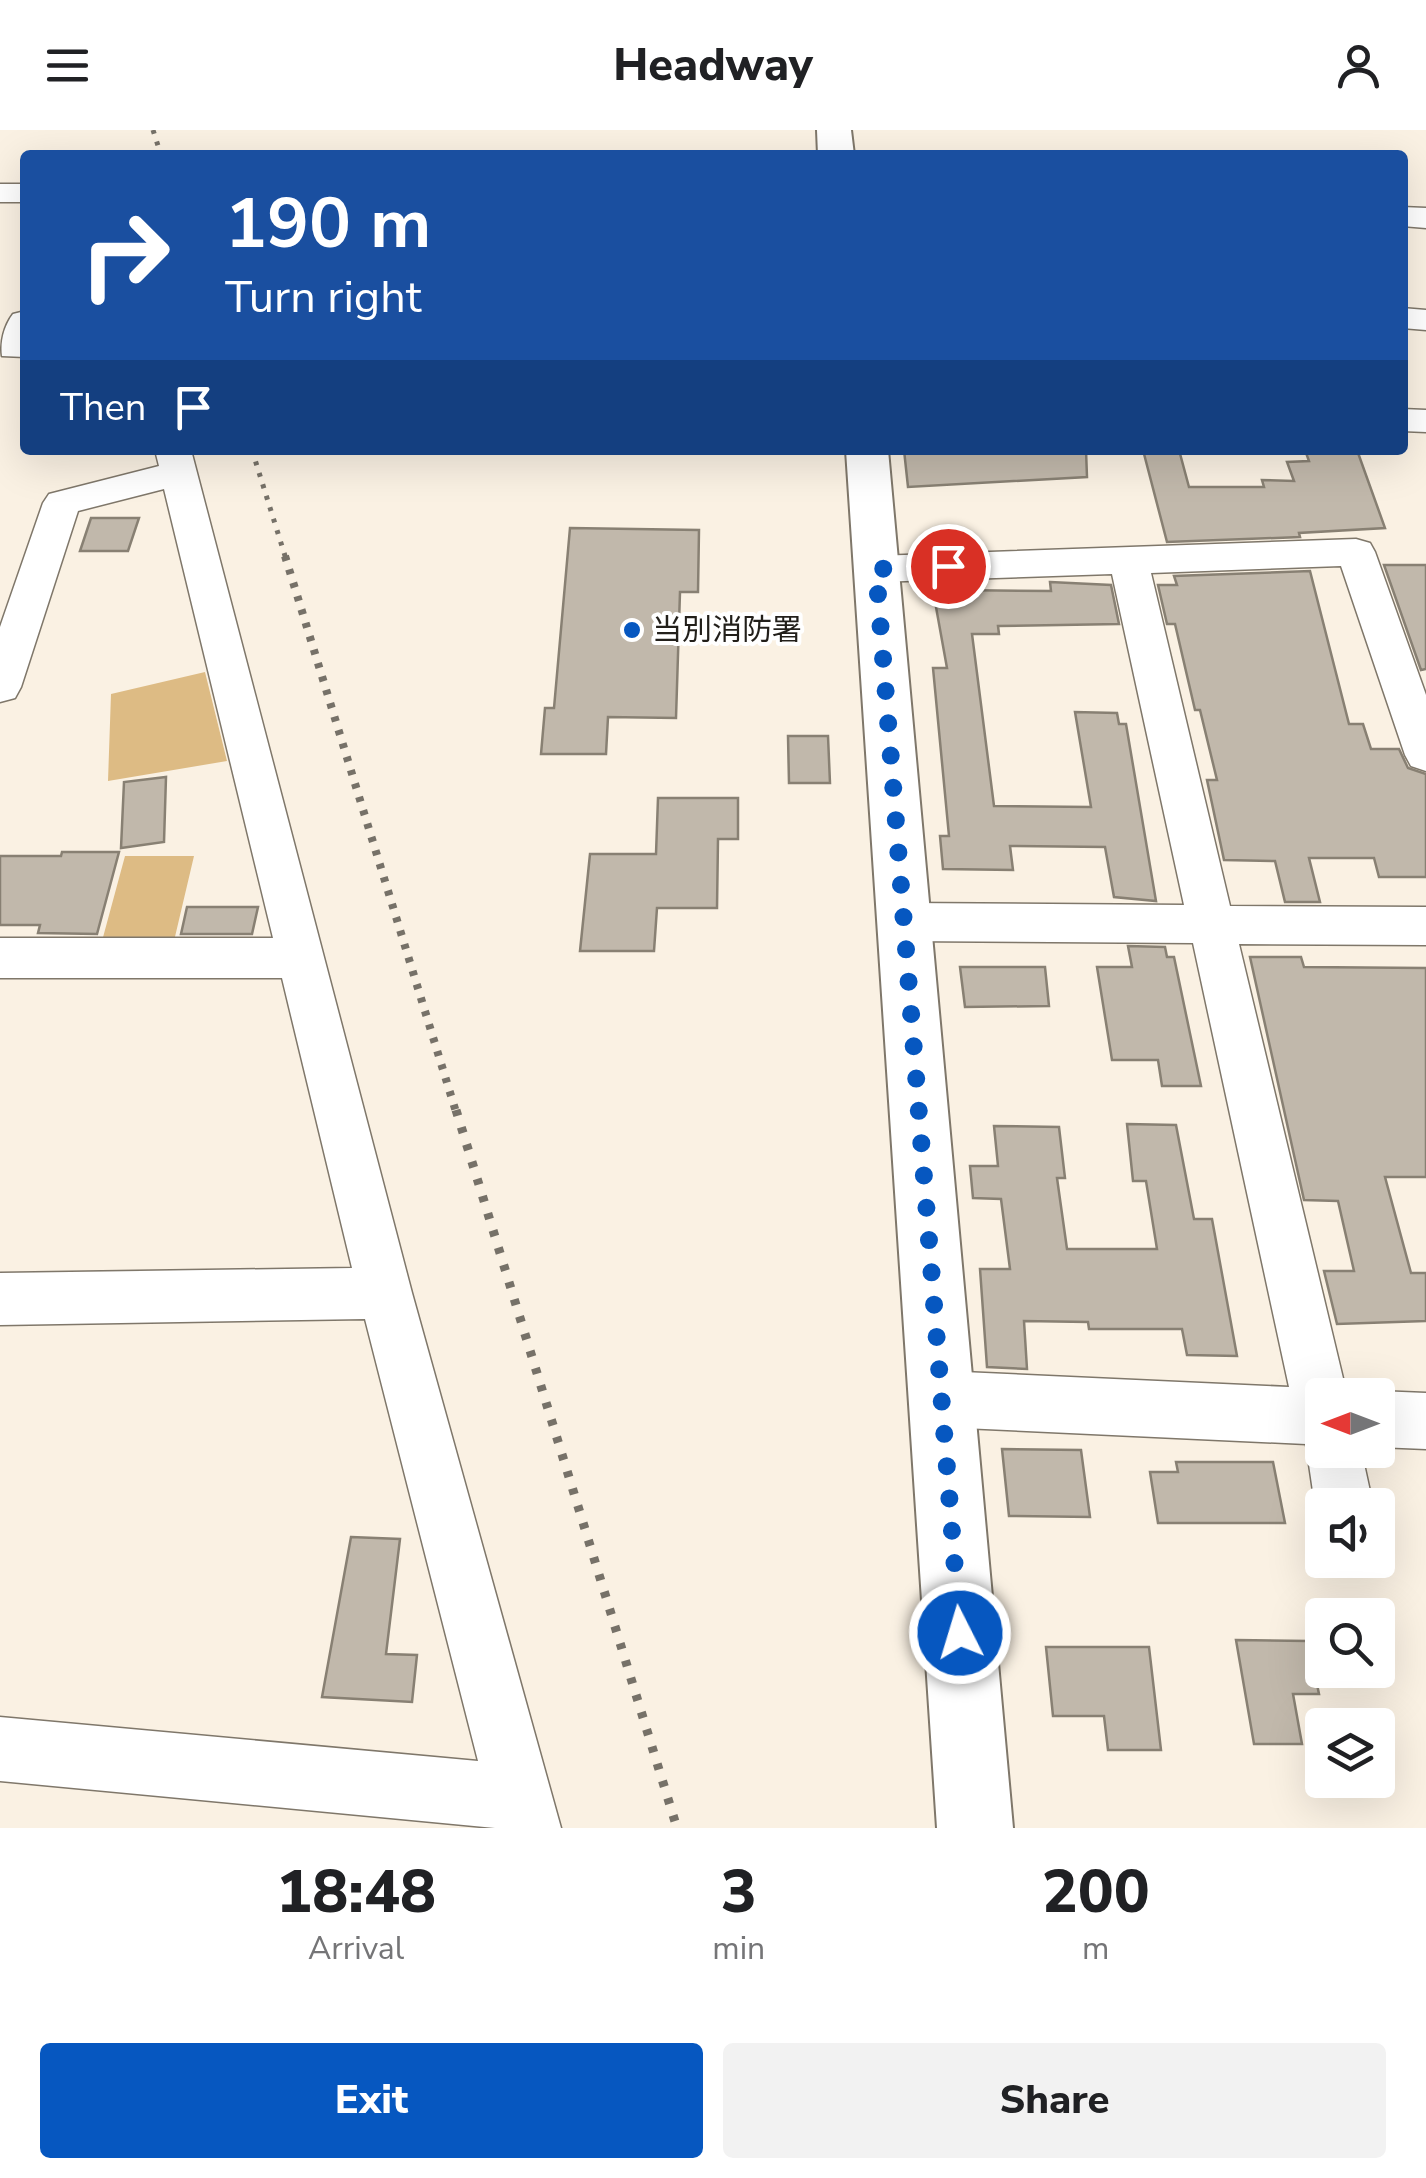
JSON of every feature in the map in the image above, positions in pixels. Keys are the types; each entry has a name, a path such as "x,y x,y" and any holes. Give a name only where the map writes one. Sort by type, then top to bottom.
{"main road":[{"path":"866,455 975,1828"}],"street":[{"path":"0,687 62,504 176,461 385,1292 524,1813 0,1749"},
{"path":"876,569 1356,552 1425,751"},
{"path":"1128,558 1315,1378"},
{"path":"904,922 1426,926"},
{"path":"0,958 301,958"},
{"path":"0,1299 385,1292"},
{"path":"941,1399 1305,1415"},
{"path":"1395,1420 1426,1421"}],"shaded area":[{"path":"205,672 227,761 108,781 111,694"},
{"path":"125,856 194,856 174,941 102,941"}],"building":[{"path":"905,455 1086,455 1087,477 908,487"},
{"path":"1144,455 1180,455 1189,487 1264,487 1262,480 1294,481 1287,462 1309,461 1307,455 1359,455 1385,528 1299,533 1300,537 1167,542"},
{"path":"91,518 139,518 128,551 80,551"},
{"path":"570,528 699,530 698,592 680,592 676,718 608,717 606,754 541,754 545,708 554,708"},
{"path":"1384,565 1426,565 1426,669 1421,670"},
{"path":"1310,571 1349,724 1363,724 1371,749 1399,749 1408,768 1426,774 1426,877 1379,877 1374,858 1309,858 1320,902 1285,902 1275,861 1224,860 1207,780 1217,780 1200,710 1195,710 1175,624 1167,624 1158,585 1177,585 1174,576"},
{"path":"1050,582 1111,585 1119,624 998,626 999,634 972,634 994,806 1091,807 1075,712 1117,713 1119,724 1126,724 1156,901 1114,897 1105,847 1010,846 1013,870 943,869 940,836 949,836 933,668 947,668 934,596 954,596 954,590 1051,591"},
{"path":"788,736 828,736 830,783 789,783"},
{"path":"166,777 164,842 121,848 124,782"},
{"path":"658,798 738,798 738,839 718,839 717,908 657,908 654,951 580,951 590,854 656,854"},
{"path":"62,852 119,852 97,934 38,933 40,925 0,925 0,856 61,856"},
{"path":"187,907 258,907 252,934 181,934"},
{"path":"1128,946 1165,947 1167,957 1174,957 1201,1086 1162,1086 1158,1060 1112,1060 1097,967 1132,967"},
{"path":"1250,957 1301,957 1304,967 1426,968 1426,1177 1385,1177 1411,1273 1426,1273 1426,1321 1337,1324 1324,1271 1354,1271 1338,1201 1304,1200"},
{"path":"960,967 1045,967 1049,1006 965,1007"},
{"path":"1127,1124 1176,1125 1194,1219 1212,1219 1237,1356 1187,1355 1182,1329 1089,1329 1088,1322 1024,1321 1027,1369 987,1367 980,1269 1010,1269 1001,1199 973,1198 970,1166 998,1166 994,1126 1059,1127 1065,1178 1057,1178 1067,1249 1157,1249 1146,1181 1133,1181"},
{"path":"1002,1449 1081,1450 1090,1517 1009,1516"},
{"path":"1176,1462 1273,1462 1285,1523 1158,1523 1150,1472 1178,1472"},
{"path":"351,1537 400,1539 386,1654 417,1655 412,1702 322,1697"},
{"path":"1236,1640 1305,1641 1305,1688 1318,1688 1319,1694 1293,1694 1302,1744 1254,1744"},
{"path":"1046,1647 1149,1647 1161,1750 1108,1750 1104,1716 1053,1716"}],"railway":[{"path":"153,130 159,150"},
{"path":"254,455 286,559"},
{"path":"285,556 456,1112"},
{"path":"456,1110 677,1828"}],"place":[{"name":"当別消防署","path":"632,630"}],"route":[{"path":"948,566 876,569 960,1633"}]}
